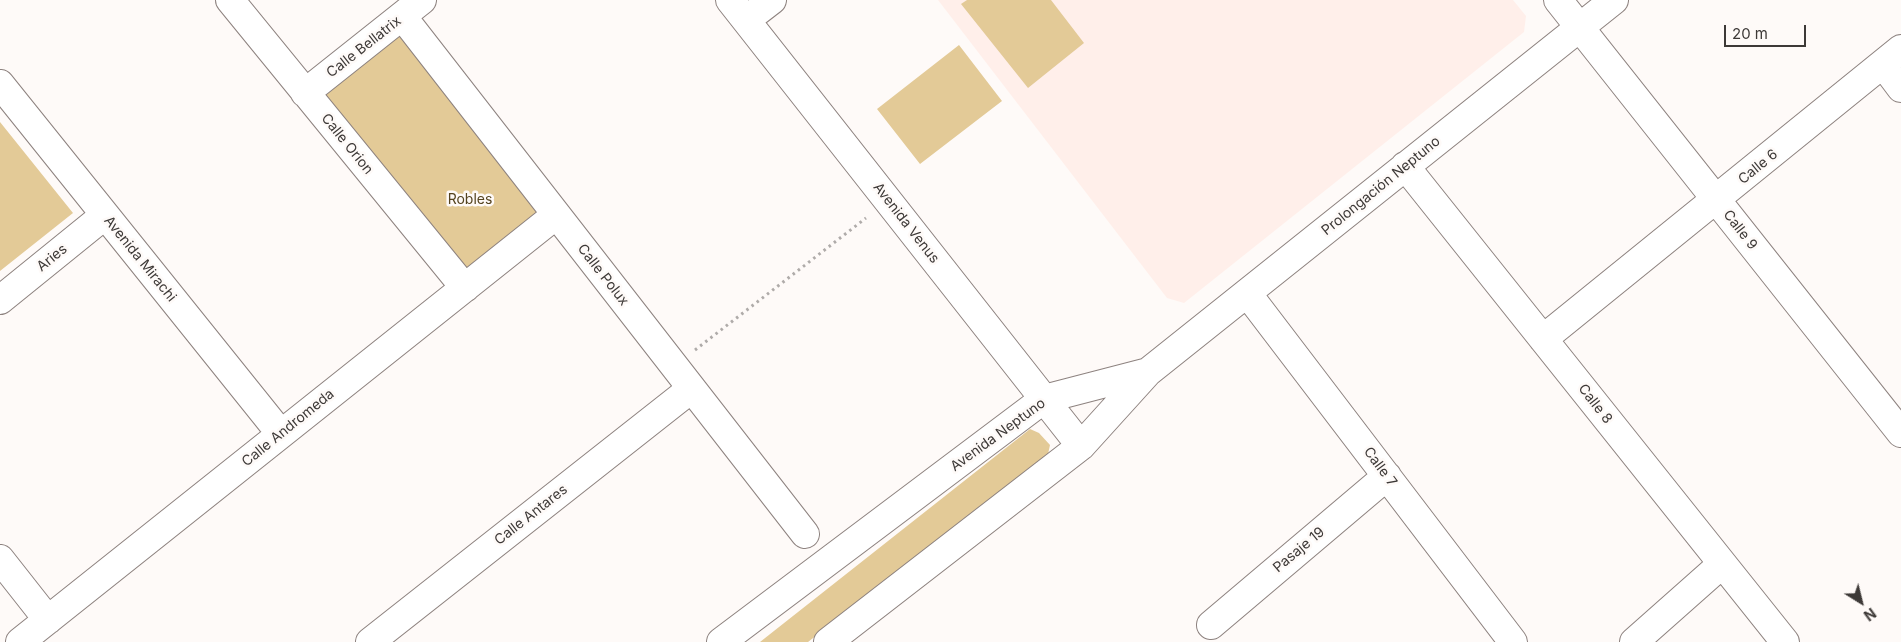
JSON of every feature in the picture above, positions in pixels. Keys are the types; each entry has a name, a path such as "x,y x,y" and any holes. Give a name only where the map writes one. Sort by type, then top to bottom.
{"street":[{"name":"Calle Orion","path":"230,0 464,288"},
{"path":"738,10 772,0"},
{"name":"Calle 9","path":"1558,0 1901,433"},
{"name":"Prolongación Neptuno","path":"1148,372 1614,0"},
{"name":"Calle Bellatrix","path":"305,93 412,8"},
{"name":"Calle Polux","path":"412,8 556,215 805,534"},
{"name":"Avenida Venus","path":"738,10 1081,446"},
{"path":"1892,57 1901,88"},
{"name":"Calle 6","path":"1543,340 1892,57"},
{"name":"Avenida Mirachi","path":"0,84 281,434"},
{"name":"Calle 8","path":"1405,166 1784,642"},
{"name":"Aries","path":"0,300 105,215"},
{"name":"Calle Andromeda","path":"20,642 556,215"},
{"name":"Calle 7","path":"1247,293 1513,642"},
{"path":"828,642 1081,446 1148,372"},
{"name":"Avenida Neptuno","path":"721,642 1044,399 1148,372"},
{"name":"Calle Antares","path":"370,642 691,389"},
{"name":"Pasaje 19","path":"1211,625 1387,476"},
{"path":"0,559 48,620"},
{"path":"1634,642 1722,564"}],"path":[{"path":"674,366 888,201"}],"shaded area":[{"path":"938,0 1513,0 1526,16 1524,32 1184,303 1167,298"}],"green space":[{"path":"967,0 1051,0 1084,43 1028,88 961,4"},
{"name":"Robles","path":"402,31 547,214 465,278 321,94"},
{"path":"959,45 1002,101 920,164 877,109"},
{"path":"0,122 73,213 0,271"},
{"path":"1030,429 1039,433 1050,445 1048,454 808,642 760,642"}]}
